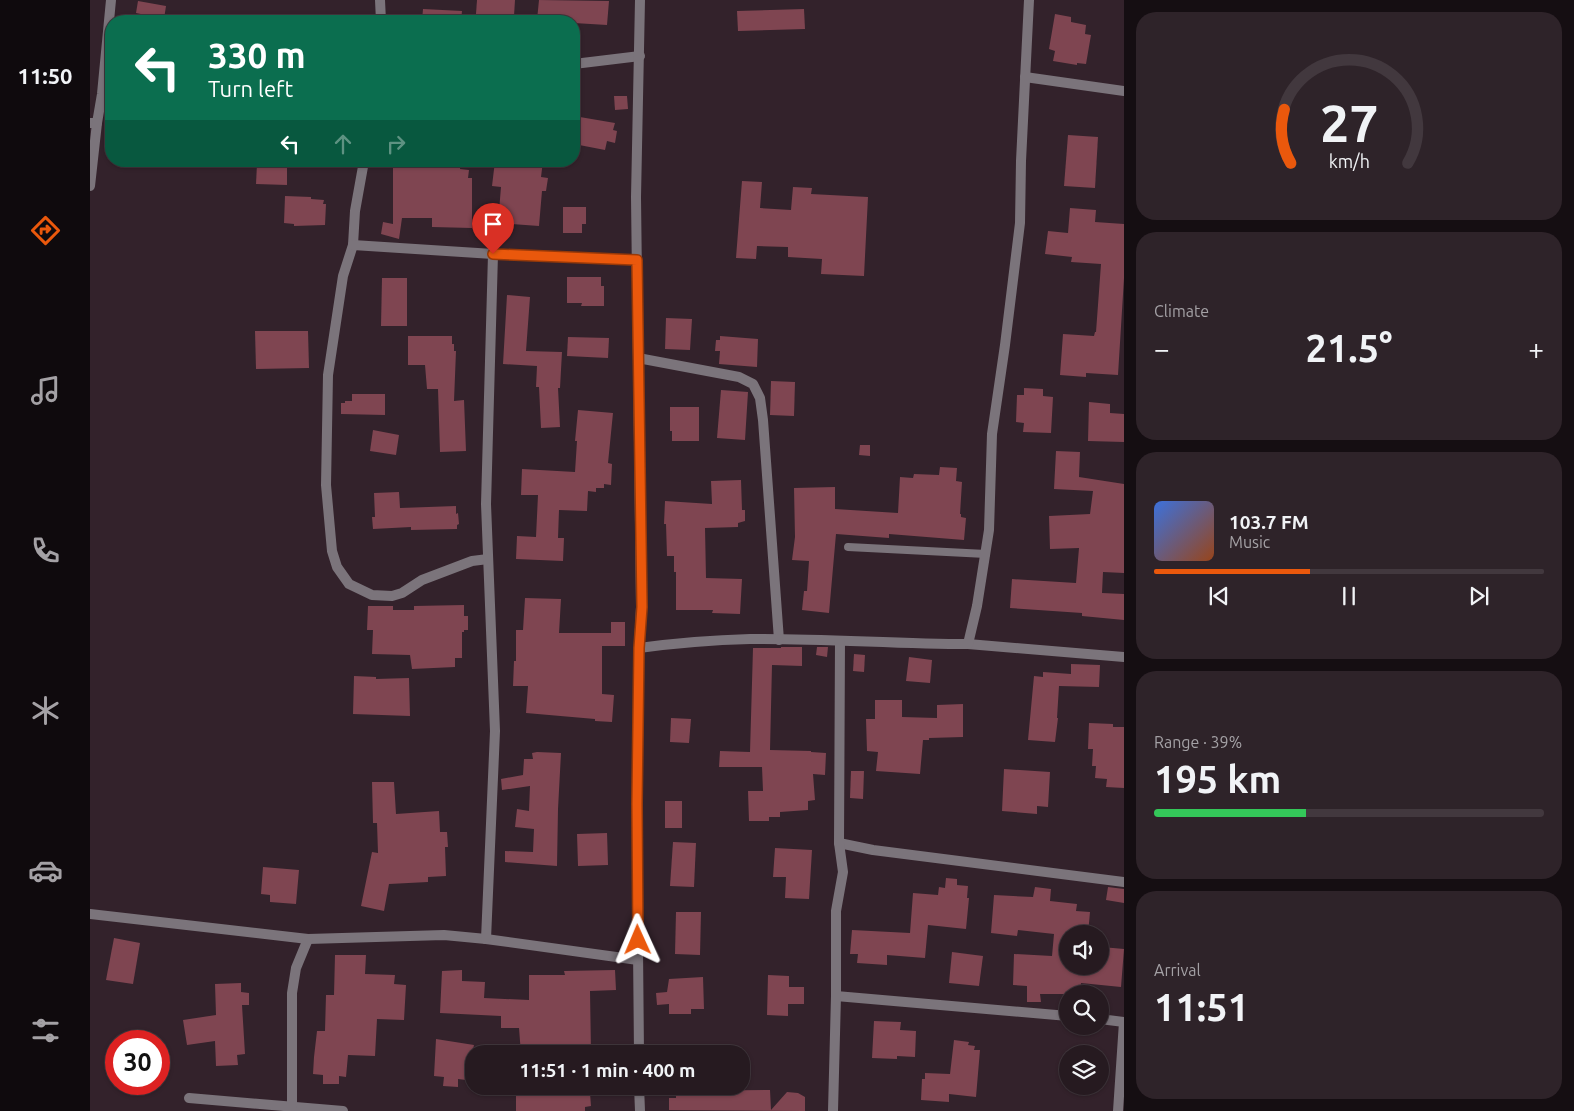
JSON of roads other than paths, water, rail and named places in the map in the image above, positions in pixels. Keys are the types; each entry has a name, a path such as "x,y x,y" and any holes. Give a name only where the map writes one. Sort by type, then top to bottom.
{"street":[{"path":"110,15 111,0"},
{"path":"380,0 381,15"},
{"path":"639,1045 637,843 639,648 642,607 636,197 640,0"},
{"path":"968,644 978,606 989,530 992,434 1020,223 1020,161 1029,0"},
{"path":"580,63 640,56"},
{"path":"90,186 93,123 102,94 105,63"},
{"path":"1025,77 1124,91"},
{"path":"363,167 355,211 354,245 343,276 328,374 326,485 332,550 337,567 350,584 357,588 372,595 392,596 402,593 422,580 472,561 488,559"},
{"path":"354,245 493,254 637,260"},
{"path":"486,939 495,732 486,504 493,254"},
{"path":"638,358 739,377 753,384 760,398 763,420 779,640"},
{"path":"639,648 713,640 840,641 968,644 1124,657"},
{"path":"833,1111 836,911 843,872 839,843 840,641"},
{"path":"839,843 873,850 1124,882"},
{"path":"90,914 308,939 444,935 638,960"},
{"path":"292,1106 292,993 296,968 308,939"},
{"path":"836,996 1059,1015"},
{"path":"1109,1020 1124,1022 1118,1111"},
{"path":"639,1095 640,1111"},
{"path":"189,1098 342,1111"}],"lane":[{"path":"848,547 986,554"}]}
